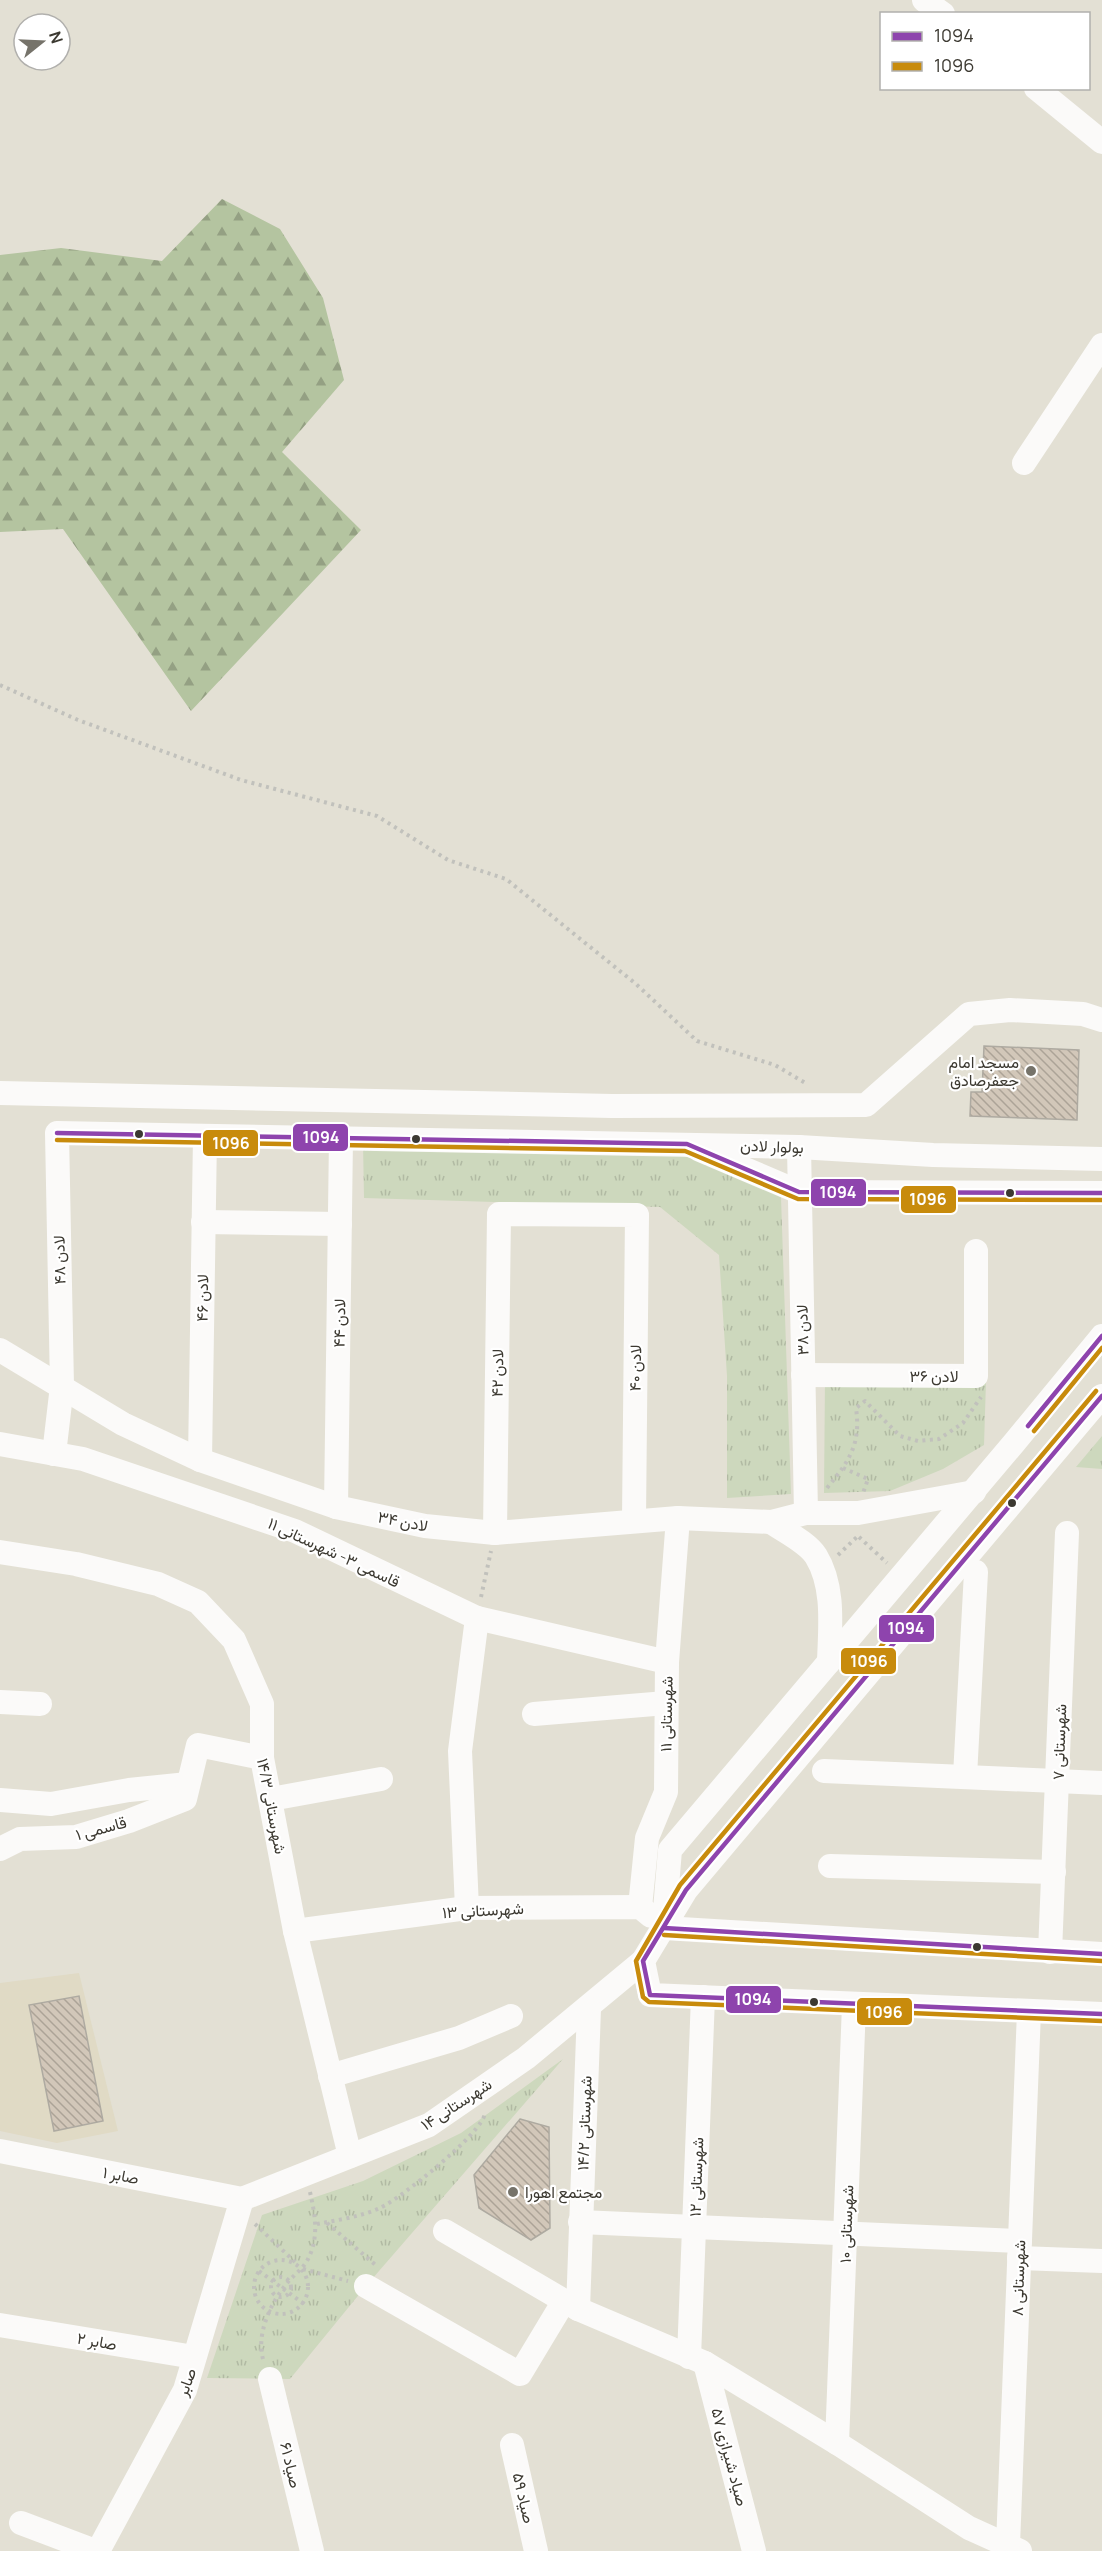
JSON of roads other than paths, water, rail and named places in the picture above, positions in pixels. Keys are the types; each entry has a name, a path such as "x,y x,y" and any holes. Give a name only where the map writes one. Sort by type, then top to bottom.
{"street":[{"path":"924,0 940,12"},
{"path":"1038,90 1102,142"},
{"path":"1024,463 1102,345"},
{"path":"0,1093 612,1106 866,1105 969,1014 1010,1010 1083,1014 1102,1020"},
{"name":"لادن ۴۸","path":"54,1454 62,1386 57,1133 205,1136"},
{"path":"205,1136 687,1144"},
{"name":"لادن ۴۶","path":"200,1460 205,1136"},
{"name":"لادن ۴۴","path":"336,1508 342,1138"},
{"name":"بولوار لادن","path":"687,1144 799,1147 933,1155 1102,1158"},
{"name":"بولوار لادن","path":"687,1144 799,1192 1102,1193"},
{"name":"لادن ۳۸","path":"799,1147 806,1513"},
{"name":"لادن ۴۰","path":"499,1214 637,1215 634,1520"},
{"name":"لادن ۴۲","path":"495,1533 499,1214"},
{"path":"203,1222 340,1224"},
{"name":"لادن ۳۶","path":"803,1375 976,1376 976,1251"},
{"path":"664,1928 669,1850 974,1492 1102,1336"},
{"name":"لادن ۳۴","path":"0,1350 123,1424 200,1460 336,1508 425,1526 495,1533 678,1518 771,1522 806,1513 858,1513 974,1492"},
{"name":"شهرستانی ۱۴","path":"242,2199 429,2125 487,2085 589,2008 643,1961 686,1890 1102,1396"},
{"name":"قاسمی ۳- شهرستانی ۱۱","path":"0,1444 94,1462 295,1531 477,1618 667,1662"},
{"name":"شهرستانی ۱۱","path":"640,1907 647,1838 666,1792 667,1662 678,1518"},
{"path":"771,1522 815,1555 822,1569 831,1605 829,1662"},
{"name":"شهرستانی ۷","path":"1050,1952 1067,1533"},
{"name":"شهرستانی ۱۴/۳","path":"0,1552 76,1564 158,1584 198,1602 234,1640 262,1704 262,1758 295,1931 350,2156"},
{"path":"965,1776 976,1572"},
{"path":"467,1908 460,1751 477,1618"},
{"path":"0,1702 40,1704"},
{"path":"534,1714 666,1703"},
{"path":"0,1800 51,1804 129,1790 188,1784 198,1745 262,1758"},
{"path":"824,1771 1102,1783"},
{"path":"271,1799 381,1779"},
{"name":"قاسمی ۱","path":"0,1849 20,1839 76,1837 129,1821 185,1798 188,1784"},
{"path":"830,1866 1054,1872"},
{"path":"640,1907 664,1928 1102,1954"},
{"name":"شهرستانی ۱۳","path":"295,1931 467,1908 640,1907"},
{"path":"643,1961 650,1995 1102,2014"},
{"name":"شهرستانی ۱۲","path":"697,2360 694,2227 703,1997"},
{"name":"شهرستانی ۱۰","path":"837,2443 855,2005"},
{"name":"شهرستانی ۱۴/۲","path":"571,2305 580,2222 589,2008"},
{"name":"شهرستانی ۸","path":"1014,2548 1019,2249 1029,2011"},
{"path":"330,2076 459,2038 511,2016"},
{"name":"صابر ۱","path":"0,2151 242,2199"},
{"name":"صابر","path":"97,2551 185,2390 242,2199"},
{"path":"580,2222 846,2234 1019,2249 1102,2261"},
{"path":"445,2231 571,2305 697,2360 837,2443 972,2540 1014,2548"},
{"path":"373,2277 520,2374 571,2305"},
{"name":"صابر ۲","path":"0,2325 195,2358"},
{"name":"صیاد شیرازی ۵۷","path":"697,2360 754,2551"},
{"name":"صیاد ۶۱","path":"270,2379 312,2551"},
{"name":"صیاد ۵۹","path":"512,2445 536,2551"},
{"path":"21,2523 97,2551"}],"place":[{"name":"مسجد امام جعفرصادق","path":"1031,1071"},
{"name":"مجتمع اهورا","path":"513,2192"}]}
